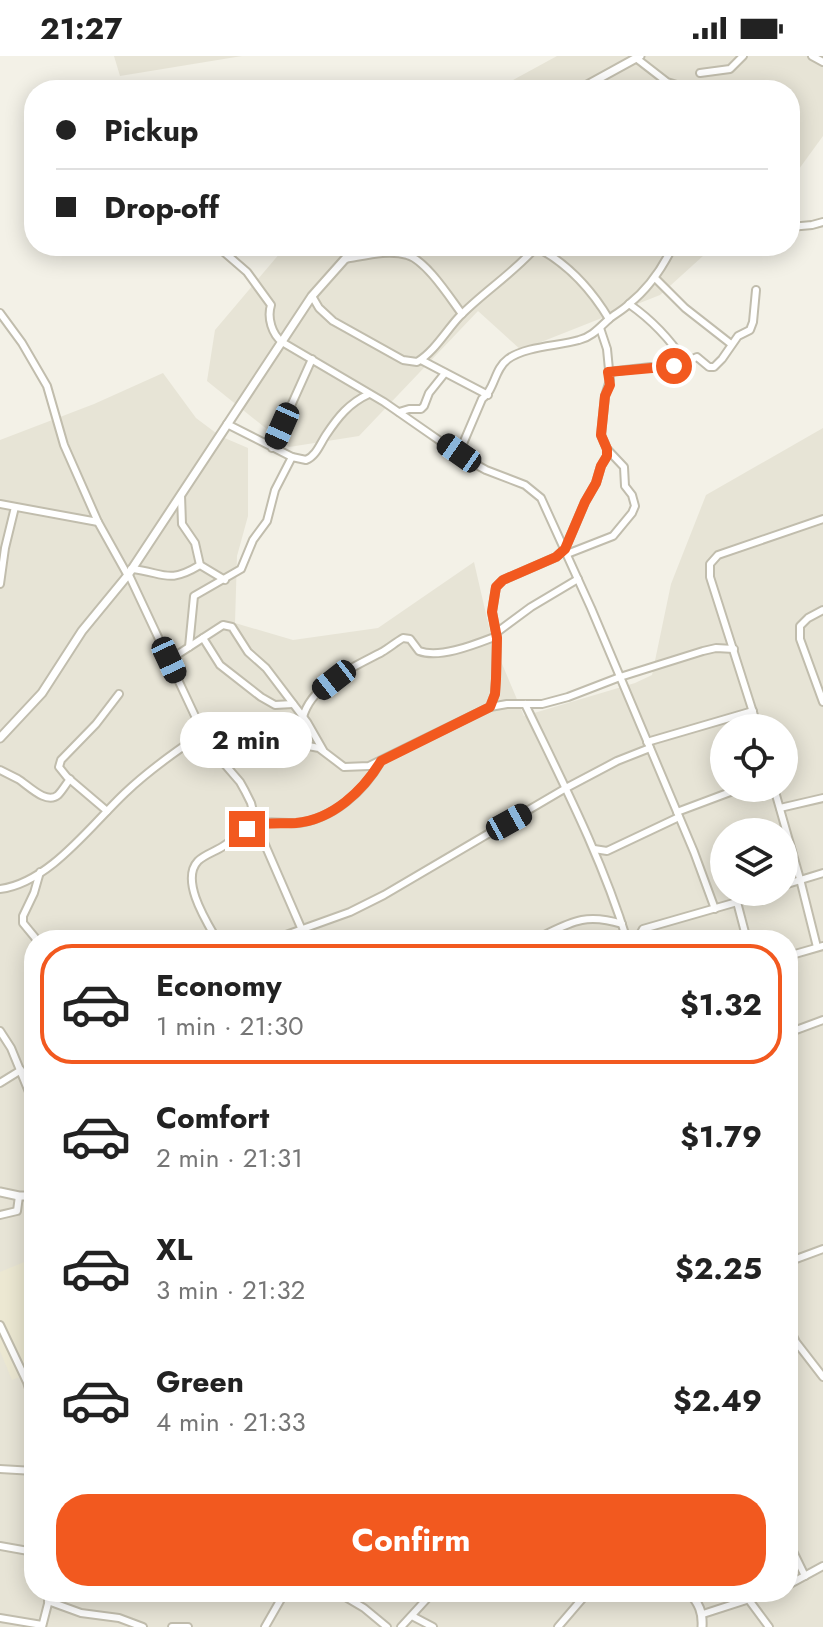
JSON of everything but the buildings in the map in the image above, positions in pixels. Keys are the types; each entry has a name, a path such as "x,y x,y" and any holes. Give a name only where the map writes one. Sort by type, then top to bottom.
{"street":[{"path":"700,73 730,69 743,56"},
{"path":"812,56 823,62"},
{"path":"596,80 638,57 665,80"},
{"path":"800,226 823,222"},
{"path":"229,256 247,272 271,305 272,331 282,342 399,412 486,470 525,485 541,498 620,677 715,909"},
{"path":"0,738 42,693 82,631 129,572 312,296 348,256"},
{"path":"345,259 370,256"},
{"path":"408,256 420,262 462,314"},
{"path":"312,296 326,315 340,325 403,360 417,362 462,314 527,256"},
{"path":"553,256 580,281 609,319"},
{"path":"459,453 482,399 488,395 502,365 510,357 582,340 629,304 655,278 669,256"},
{"path":"655,278 685,308 731,344"},
{"path":"608,372 677,366 697,357 709,367 714,367 738,336 753,326 756,290"},
{"path":"629,304 654,324 685,362"},
{"path":"0,313 47,386 64,445 98,522 129,572 203,733 215,753 240,782 251,803 256,824 302,930 384,895 566,788 648,745 753,711"},
{"path":"490,707 496,679 496,635 492,612 497,585 566,551 613,536 634,509 635,501 625,486 624,467 607,449 601,435 605,396 610,385 607,349 600,328"},
{"path":"272,448 312,359"},
{"path":"421,360 488,395"},
{"path":"399,412 425,406 431,390 445,373"},
{"path":"227,424 272,448 306,460 313,457 351,404 369,394"},
{"path":"566,551 607,456 607,449"},
{"path":"189,647 194,596 225,580 243,565 253,540 267,521 275,490 292,457"},
{"path":"182,492 182,524 195,543 200,565 225,580"},
{"path":"0,504 98,522"},
{"path":"0,584 1,566 15,507"},
{"path":"754,714 710,577 710,564 718,555 823,519"},
{"path":"129,572 148,571 169,578 200,565"},
{"path":"303,717 309,702 320,691 403,638 410,639 419,651 430,654 451,651 496,635 531,607 578,579"},
{"path":"823,610 800,626 800,639 823,702"},
{"path":"169,660 223,625 232,627 248,652 266,668 303,717 324,752"},
{"path":"203,638 220,665 261,697 275,705 293,704"},
{"path":"215,753 303,745 314,746 344,767 369,766 490,707 542,704 716,648 734,649"},
{"path":"107,811 59,767 61,760 96,724 119,694"},
{"path":"525,704 594,849 624,930"},
{"path":"0,889 19,885 40,872 78,841 147,774 203,733"},
{"path":"212,930 190,879 199,860 256,824 301,823 331,812 354,794 381,761"},
{"path":"0,770 49,798 58,795 70,779"},
{"path":"780,808 823,798"},
{"path":"594,849 607,851 710,801"},
{"path":"778,802 820,947 798,953"},
{"path":"29,930 23,923 23,916 40,872"},
{"path":"800,879 823,873"},
{"path":"642,930 724,906"},
{"path":"738,906 744,930"},
{"path":"555,930 579,919 593,918 622,924"},
{"path":"798,1029 823,1020"},
{"path":"0,1031 24,1078"},
{"path":"0,1083 21,1070"},
{"path":"0,1192 24,1196"},
{"path":"0,1215 17,1211 19,1196"},
{"path":"798,1258 823,1249"},
{"path":"0,1325 24,1376"},
{"path":"798,1350 823,1377"},
{"path":"0,1469 24,1470"},
{"path":"0,1546 24,1550"},
{"path":"798,1562 805,1576"},
{"path":"798,1580 823,1566"},
{"path":"0,1618 42,1626 48,1602"},
{"path":"51,1602 81,1613 119,1618 143,1627"},
{"path":"265,1627 279,1602"},
{"path":"354,1602 387,1627"},
{"path":"401,1627 424,1602"},
{"path":"558,1627 579,1602"},
{"path":"697,1602 703,1614 702,1627"},
{"path":"703,1614 742,1602"},
{"path":"750,1602 769,1627"},
{"path":"412,1616 433,1627"},
{"path":"172,1627 188,1627"}],"shaded area":[{"path":"114,56 242,56 120,76"},
{"path":"557,56 823,56 823,136 800,168 800,80 513,80"},
{"path":"278,256 703,256 660,295 521,350 478,311 359,436 289,447 207,381 215,330"},
{"path":"163,373 196,418 220,436 248,448 248,516 237,556 235,623 293,640 378,628 474,562 492,640 524,716 635,683 652,675 671,584 706,495 823,428 823,1627 0,1627 0,440 94,404"},
{"path":"24,1262 24,1375 12,1380 0,1351 0,1272"}],"route":[{"path":"247,829 256,824 301,823 331,812 354,794 381,761 490,707 496,679 497,638 492,612 496,587 503,580 547,562 565,549 607,456 601,435 605,396 610,385 608,372 674,366"}]}
